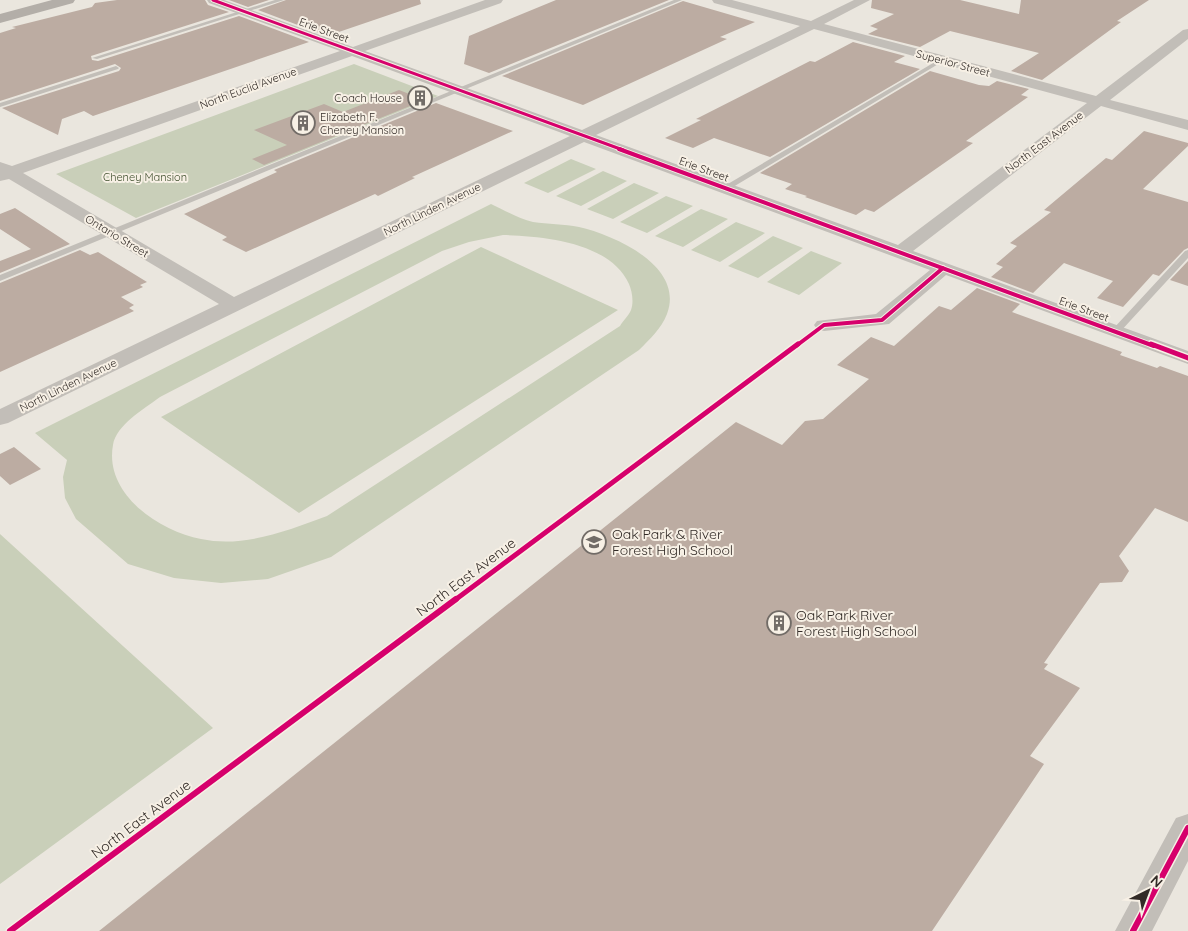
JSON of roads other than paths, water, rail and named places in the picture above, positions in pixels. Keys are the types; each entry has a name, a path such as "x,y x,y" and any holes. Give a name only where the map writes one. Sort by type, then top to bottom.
{"street":[{"path":"0,18 68,0"},
{"name":"Erie Street","path":"214,0 1188,358"},
{"name":"North Euclid Avenue","path":"3,172 497,0"},
{"name":"Superior Street","path":"718,0 1188,125"},
{"name":"North Linden Avenue","path":"0,418 864,0"},
{"name":"North East Avenue","path":"900,252 1188,33"},
{"name":"Ontario Street","path":"3,172 112,233 234,305"},
{"path":"824,325 882,320 944,268"},
{"path":"1133,931 1184,846"}],"lane":[{"path":"0,105 116,68 95,58 280,0"},
{"path":"0,278 679,0"},
{"path":"725,188 942,60"},
{"path":"1116,332 1188,253"}],"place":[{"name":"Coach House","path":"420,98"},
{"name":"Elizabeth F. Cheney Mansion","path":"303,123"},
{"name":"Oak Park & River Forest High School","path":"594,542"},
{"name":"Oak Park River Forest High School","path":"779,623"}],"park label":[{"name":"Cheney Mansion","path":"145,177"}]}
